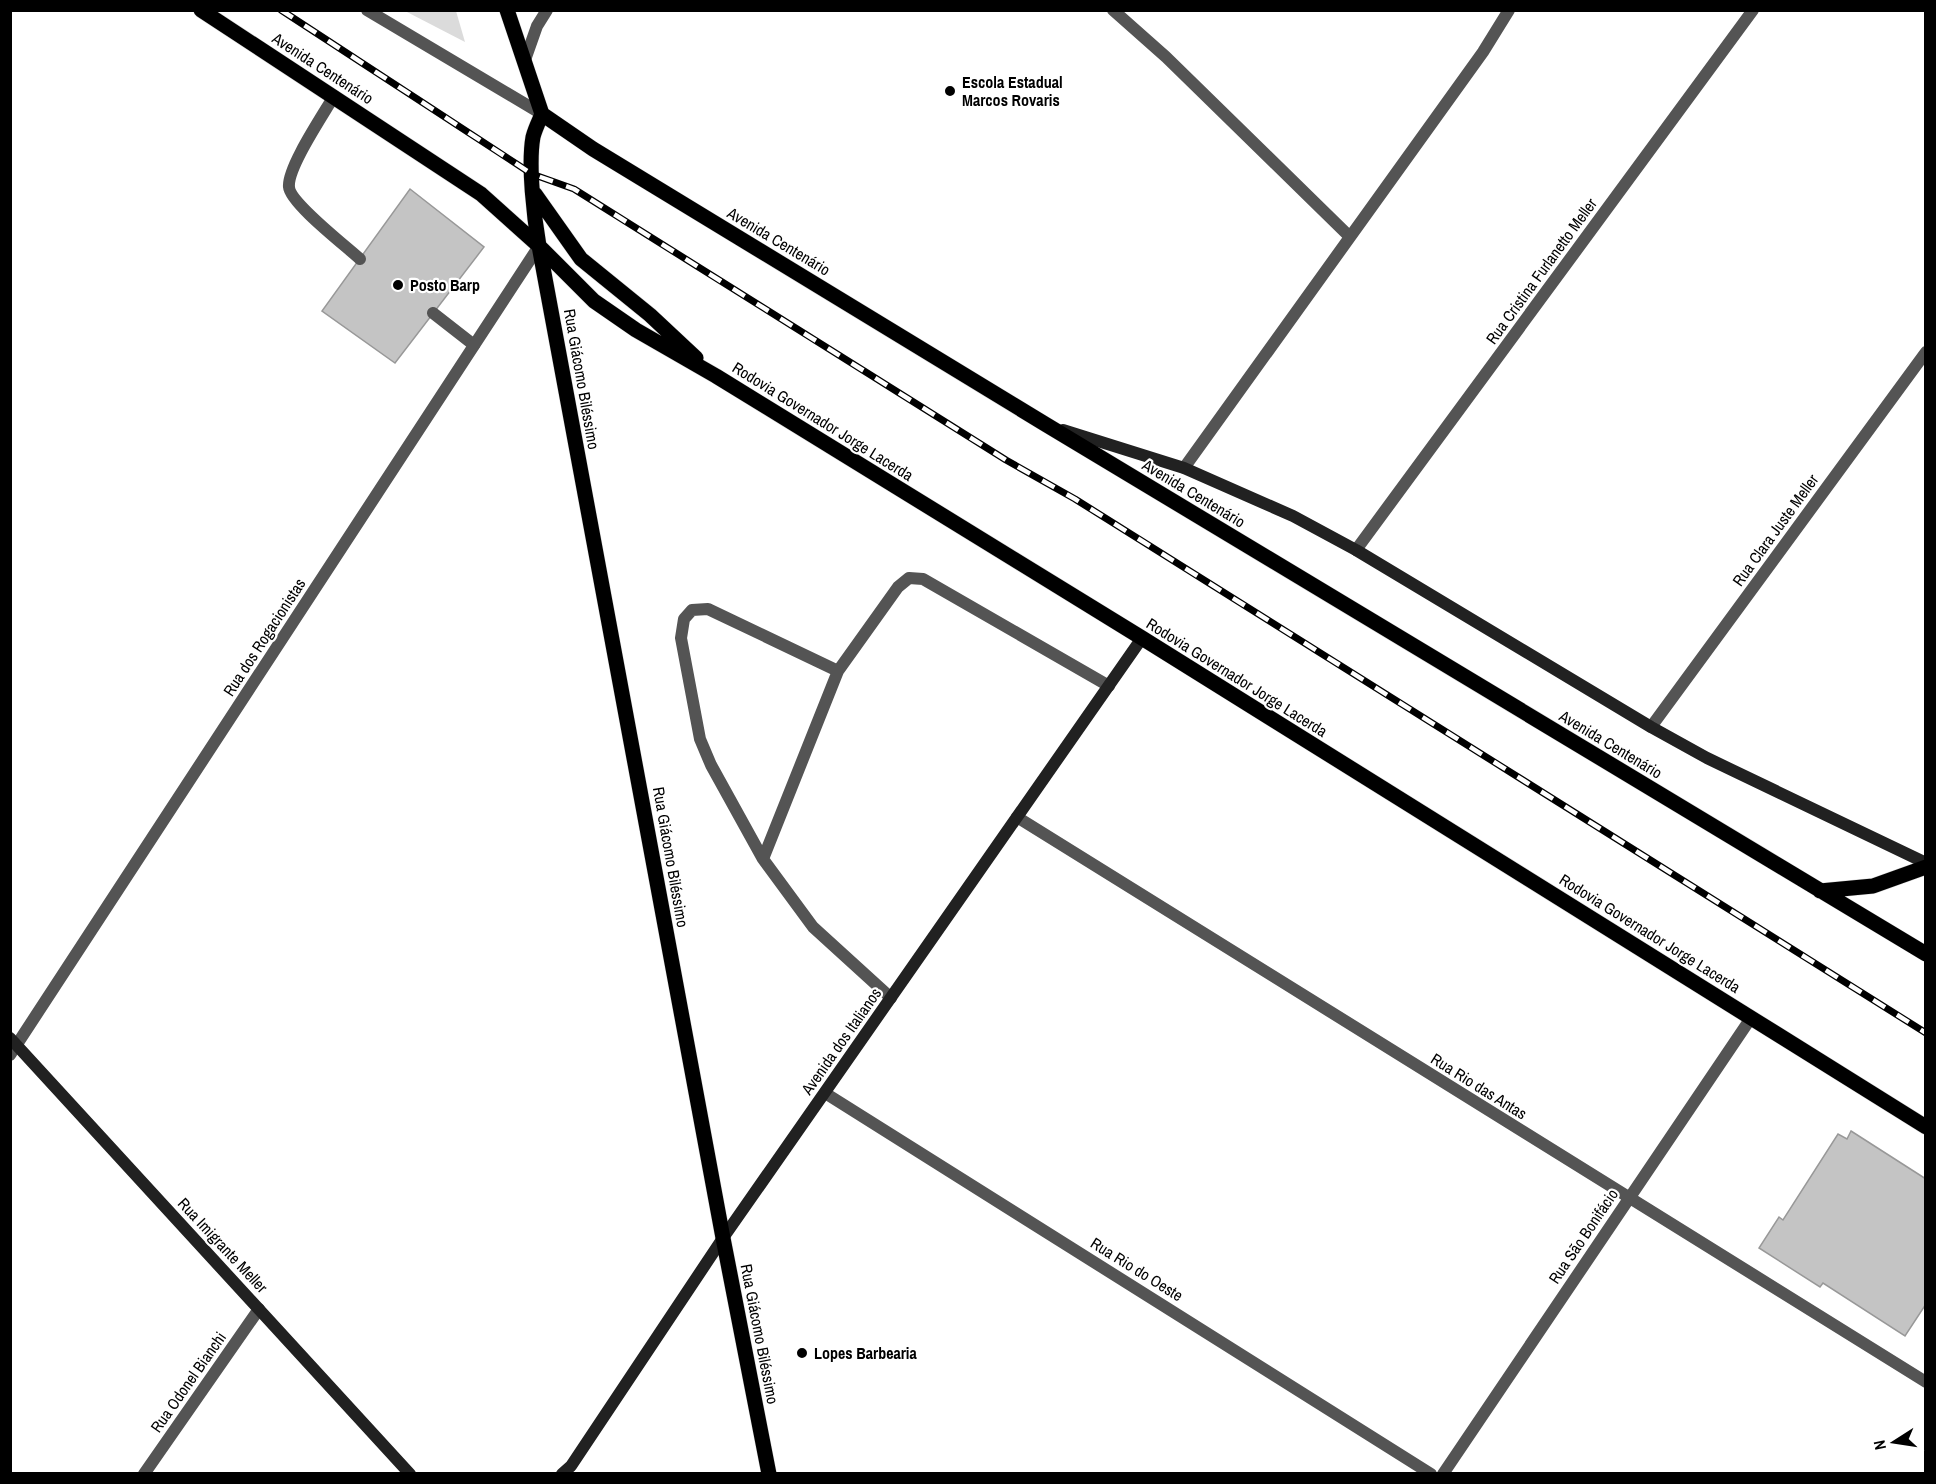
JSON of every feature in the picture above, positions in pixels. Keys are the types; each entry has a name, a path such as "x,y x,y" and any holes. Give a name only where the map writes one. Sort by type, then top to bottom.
{"main road":[{"name":"Avenida Centenário","path":"201,10 481,194 539,246"},
{"path":"507,10 542,114"},
{"name":"Avenida Centenário","path":"542,114 592,149 1045,424 1926,954"},
{"name":"Rua Giácomo Biléssimo","path":"542,114 533,136 533,192 539,246 723,1238 770,1473"},
{"path":"533,192 581,259 650,315 716,376"},
{"name":"Rodovia Governador Jorge Lacerda","path":"539,246 594,302 636,330 716,376 1142,638 1926,1127"},
{"path":"1820,891 1873,886 1926,865"}],"street":[{"path":"367,10 542,114"},
{"path":"525,60 537,26 547,10"},
{"path":"1113,10 1166,57 1349,237"},
{"path":"1184,468 1484,52 1509,10"},
{"name":"Rua Cristina Furlanetto Meller","path":"1356,550 1753,10"},
{"path":"334,96 289,174 289,189 298,204 360,259"},
{"name":"Rua dos Rogacionistas","path":"13,1046 539,246"},
{"path":"433,313 474,345"},
{"name":"Rua Clara Juste Meller","path":"1651,728 1926,352"},
{"path":"1045,424 1184,468 1293,516 1356,550 1651,728 1926,865"},
{"path":"763,859 838,671 898,586 909,578 923,579 1109,686"},
{"path":"838,671 708,609 692,610 684,619 681,638 700,739 711,765 763,859 813,927 891,998"},
{"name":"Avenida dos Italianos","path":"567,1471 723,1238 1142,638"},
{"name":"Rua Rio das Antas","path":"1017,817 1628,1199 1926,1382"},
{"name":"Rua São Bonifácio","path":"1443,1473 1751,1018"},
{"name":"Rua Imigrante Meller","path":"13,1046 410,1473"},
{"name":"Rua Rio do Oeste","path":"825,1093 1431,1473"},
{"name":"Rua Odonel Bianchi","path":"144,1473 259,1309"}],"shaded area":[{"path":"405,11 456,11 465,42"}],"building":[{"name":"Posto Barp","path":"410,189 484,247 395,363 322,311"},
{"path":"1851,1131 1926,1179 1926,1304 1905,1336 1823,1283 1820,1287 1759,1248 1779,1217 1783,1220 1838,1134 1847,1139"}],"railway":[{"path":"281,10 532,174 574,189 1006,460 1075,499 1926,1033"}],"place":[{"name":"Escola Estadual Marcos Rovaris","path":"950,91"},
{"name":"Posto Barp","path":"398,285"},
{"name":"Lopes Barbearia","path":"802,1353"}]}
